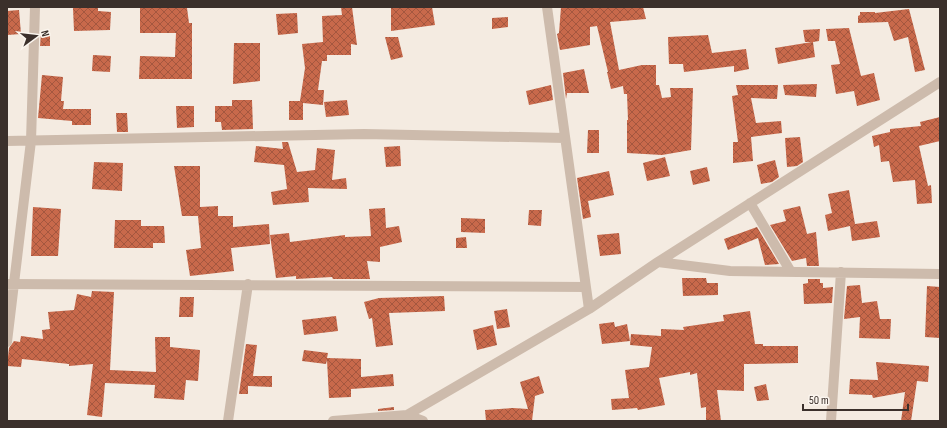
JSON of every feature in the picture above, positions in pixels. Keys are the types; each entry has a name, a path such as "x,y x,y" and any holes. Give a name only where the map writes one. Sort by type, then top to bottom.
{"street":[{"path":"7,342 11,284 30,142 35,7"},
{"path":"547,7 589,309"},
{"path":"405,418 589,309 658,262 940,82"},
{"path":"7,141 30,142 364,134 565,138"},
{"path":"750,203 791,272"},
{"path":"658,262 730,270 940,274"},
{"path":"831,421 841,272"},
{"path":"11,284 248,284 586,287"},
{"path":"228,421 248,284"},
{"path":"333,421 405,418 423,421"}],"building":[{"path":"341,7 352,7 357,45 351,44 351,55 327,55 327,61 322,61 318,90 324,90 323,105 303,103 303,120 289,120 289,101 300,101 305,68 302,44 323,42 322,16 342,15"},
{"path":"391,7 432,7 435,25 391,31"},
{"path":"561,7 643,7 646,19 610,22 619,70 642,65 656,65 656,85 659,85 662,98 671,97 670,88 693,88 691,150 662,155 627,153 627,94 624,94 623,86 611,89 597,26 590,27 590,45 560,50 557,34 559,33"},
{"path":"73,8 98,8 98,11 111,12 110,30 74,31"},
{"path":"140,8 187,8 189,23 192,23 192,79 139,79 140,56 175,57 176,33 140,33"},
{"path":"909,9 925,70 915,72 908,37 894,41 888,22 858,23 858,16 860,15 860,12 875,13"},
{"path":"19,10 21,34 7,35 7,11"},
{"path":"297,13 298,33 278,35 276,14"},
{"path":"508,17 508,27 492,29 492,18"},
{"path":"849,28 861,76 874,73 880,100 857,106 854,91 836,94 831,65 840,64 835,41 828,41 826,29"},
{"path":"820,29 819,41 813,42 815,57 778,64 775,48 812,42 805,42 803,30"},
{"path":"41,33 50,34 50,46 40,46"},
{"path":"708,35 712,53 746,49 749,69 734,72 734,66 684,72 683,64 669,64 668,37"},
{"path":"385,37 398,37 403,57 391,60"},
{"path":"234,43 260,43 260,81 233,84"},
{"path":"93,55 111,56 110,72 92,71"},
{"path":"584,69 589,93 567,93 566,99 563,73"},
{"path":"42,75 63,77 61,101 64,101 63,109 91,109 91,125 72,125 72,121 38,118"},
{"path":"817,84 816,97 785,95 783,85"},
{"path":"551,85 553,100 529,105 526,91"},
{"path":"736,85 778,85 777,99 751,98 756,123 781,121 782,133 751,137 753,161 733,163 733,142 738,142 732,96 738,95"},
{"path":"232,100 252,100 253,129 222,130 221,122 215,122 215,106 232,106"},
{"path":"347,100 349,115 326,117 324,102"},
{"path":"176,106 194,106 194,127 177,128"},
{"path":"116,113 127,113 128,132 117,132"},
{"path":"940,117 940,141 919,146 928,186 931,185 932,203 917,204 915,180 893,182 889,161 881,162 879,145 874,147 872,136 890,132 890,129 921,126 920,122"},
{"path":"588,130 599,130 599,153 587,153"},
{"path":"800,137 803,162 797,166 787,167 785,138"},
{"path":"282,142 288,142 297,172 315,170 317,148 335,150 332,180 346,178 347,189 308,188 309,202 273,205 271,192 287,189 284,165 254,162 256,146 283,149"},
{"path":"400,146 401,166 386,167 384,147"},
{"path":"665,157 670,176 647,181 643,163"},
{"path":"775,160 779,177 772,182 761,184 757,165"},
{"path":"94,162 123,163 122,191 92,189"},
{"path":"174,166 200,166 200,207 218,206 218,216 233,216 233,227 269,224 270,244 231,248 234,271 190,276 186,250 201,248 198,216 182,216"},
{"path":"707,167 710,181 693,185 690,171"},
{"path":"609,171 614,195 588,201 591,217 583,219 577,178"},
{"path":"849,190 855,224 877,221 880,237 852,241 850,226 828,231 825,215 832,213 828,194"},
{"path":"800,206 807,234 816,232 819,266 807,266 806,258 792,261 770,225 786,221 783,210"},
{"path":"33,207 61,209 58,256 31,256"},
{"path":"385,208 386,228 399,226 402,242 380,247 380,262 367,261 370,279 333,279 332,277 296,279 296,276 276,278 270,235 289,233 290,242 345,235 345,237 371,236 369,209"},
{"path":"529,210 542,210 541,226 528,225"},
{"path":"461,218 485,219 485,233 461,232"},
{"path":"115,220 141,220 141,226 164,226 165,243 153,243 153,248 114,248"},
{"path":"757,227 779,264 765,265 758,238 728,250 724,239"},
{"path":"619,233 621,254 600,256 597,235"},
{"path":"466,237 467,248 456,248 456,238"},
{"path":"682,278 706,278 707,283 718,283 718,295 683,296"},
{"path":"808,279 820,279 820,283 823,283 823,288 833,287 832,303 804,304 803,284 808,283"},
{"path":"860,285 862,303 877,301 880,319 891,319 890,339 859,338 860,317 844,319 847,286"},
{"path":"927,286 940,287 940,338 925,337"},
{"path":"92,291 114,292 110,370 156,372 155,337 170,337 170,347 200,350 198,381 186,380 184,400 154,398 155,385 105,383 102,417 87,415 93,364 69,366 69,364 22,359 21,367 7,366 9,348 14,341 20,342 21,336 43,339 42,330 50,329 48,312 74,310 77,294 91,297"},
{"path":"444,296 445,311 389,313 393,345 376,347 372,318 369,319 364,302 379,298"},
{"path":"180,297 194,297 193,317 179,317"},
{"path":"507,309 510,327 497,329 494,311"},
{"path":"750,311 755,344 763,344 763,346 798,346 798,363 744,364 744,391 717,390 721,421 706,421 706,407 701,408 697,373 690,375 690,372 659,378 665,405 638,410 637,408 612,410 611,399 629,398 625,370 649,367 652,347 630,345 631,334 661,336 661,329 684,330 683,327 724,321 723,315"},
{"path":"336,316 338,331 304,335 302,320"},
{"path":"614,322 615,327 627,324 630,341 602,344 599,324"},
{"path":"493,325 497,345 477,350 473,330"},
{"path":"246,344 257,345 253,376 272,376 272,387 248,386 248,394 239,394"},
{"path":"304,350 328,353 327,358 361,359 361,377 393,374 394,386 351,389 351,397 329,398 327,360 326,364 302,361"},
{"path":"876,362 929,366 928,382 917,381 911,421 901,421 905,392 873,398 872,395 849,394 850,379 878,380"},
{"path":"539,376 544,393 535,396 532,421 486,421 485,410 513,408 528,409 520,382"},
{"path":"766,384 769,400 757,401 754,387"},
{"path":"394,407 394,410 378,411 378,409"}]}
